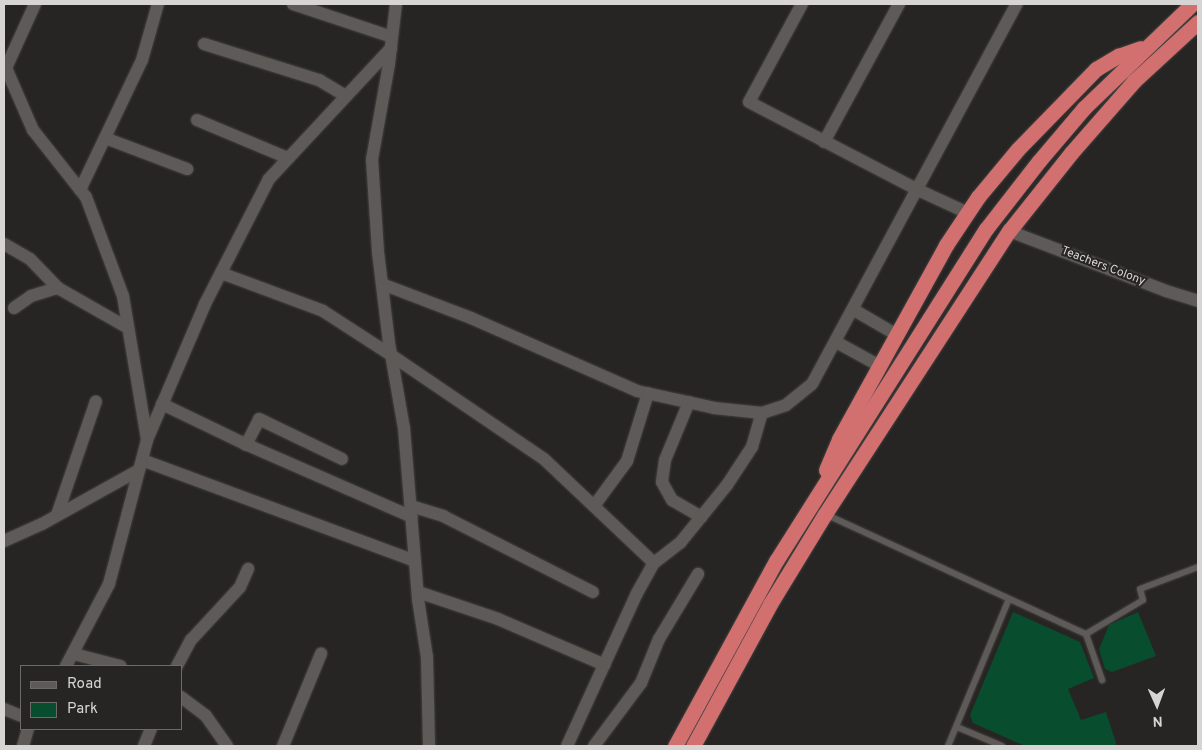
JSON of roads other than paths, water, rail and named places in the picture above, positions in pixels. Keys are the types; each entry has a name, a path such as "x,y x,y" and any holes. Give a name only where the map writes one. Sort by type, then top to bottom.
{"highway":[{"path":"675,746 752,602 986,229 1039,161 1084,108 1147,45 1192,4"},
{"path":"693,746 770,604 825,514 1010,231 1071,153 1134,81 1198,22"},
{"path":"812,506 839,439 946,245 968,213 1018,149 1096,69 1118,56 1147,45"},
{"path":"812,506 825,514"}],"street":[{"path":"35,4 5,68 33,130 86,197 123,296 147,440"},
{"path":"80,190 142,60 158,4"},
{"path":"293,4 392,43"},
{"path":"396,4 392,43 372,160 382,284 391,355 404,428 418,592 427,657 430,746"},
{"path":"802,4 749,102 918,190 968,213"},
{"path":"824,142 899,4"},
{"path":"382,284 471,318 637,391 688,402 762,413 786,405 812,384 854,310 1017,4"},
{"path":"67,665 109,584 147,440 205,304 269,179 392,43"},
{"path":"204,44 320,80 346,96"},
{"path":"197,120 288,158"},
{"path":"105,138 187,169"},
{"name":"Teachers Colony","path":"1010,231 1166,291 1198,301"},
{"path":"4,244 30,259 58,288 128,328"},
{"path":"221,273 324,311 391,355 544,459 654,563"},
{"path":"14,308 31,296 58,288"},
{"path":"854,310 897,335"},
{"path":"836,342 880,366"},
{"path":"594,506 627,461 648,393"},
{"path":"57,515 96,401"},
{"path":"688,402 665,460 662,482 672,500 701,517"},
{"path":"162,404 246,445 411,512 443,516 593,592"},
{"path":"567,746 636,595 654,563 680,543 726,485 752,447 762,413"},
{"path":"246,445 259,419 342,459"},
{"path":"4,541 57,515 140,465"},
{"path":"140,465 415,561"},
{"path":"178,665 192,640 240,588 248,569"},
{"path":"594,746 641,683 659,639 698,574"},
{"path":"418,592 498,619 605,665"},
{"path":"74,654 116,665"},
{"path":"283,746 321,654"},
{"path":"182,698 206,716 227,746"},
{"path":"4,709 20,716"},
{"path":"23,746 28,730"},
{"path":"144,746 151,730"}],"lane":[{"path":"825,514 1086,634 1102,680"},
{"path":"1086,634 1143,600 1140,589 1198,567"},
{"path":"948,746 1009,599"},
{"path":"957,727 1002,746"}]}
